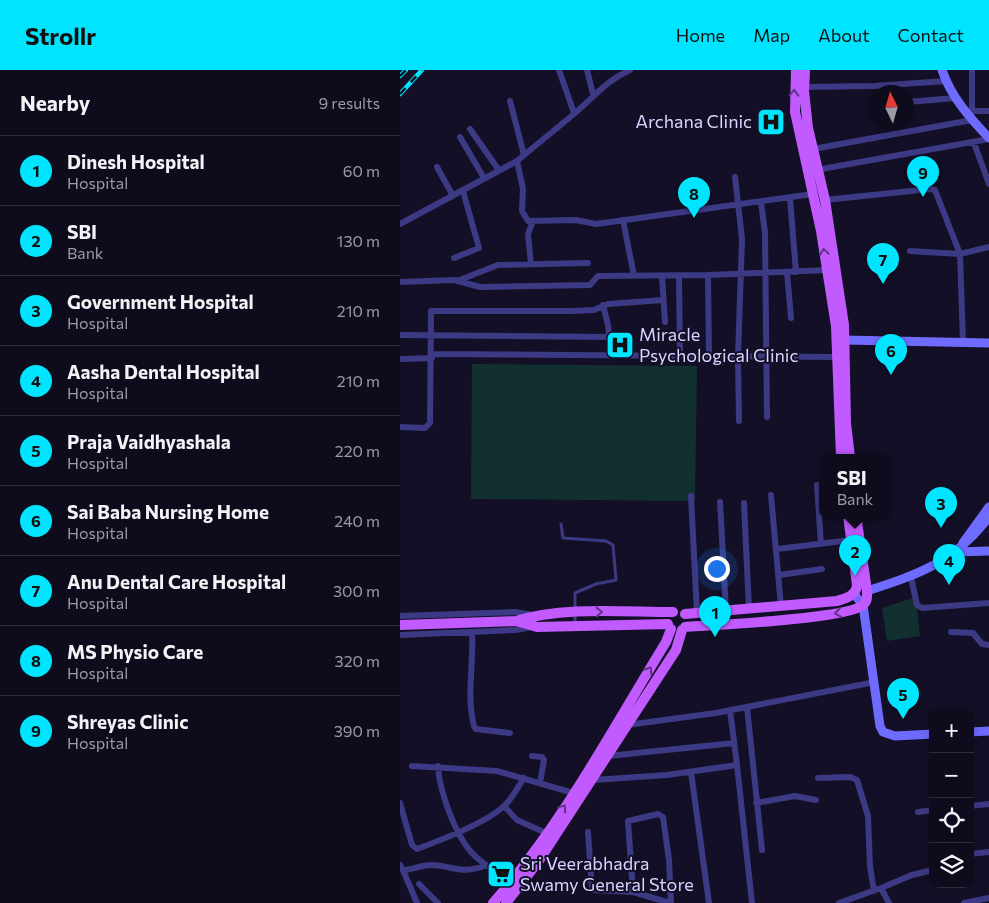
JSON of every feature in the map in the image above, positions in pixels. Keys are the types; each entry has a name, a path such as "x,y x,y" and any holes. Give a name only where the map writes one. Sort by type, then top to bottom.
{"main road":[{"path":"796,70 795,112 813,170 825,200 844,340 846,423 850,454"},
{"path":"805,70 804,87 808,128 813,149 813,194 836,326 841,454"},
{"path":"942,70 956,98 989,139"},
{"path":"844,340 989,343"},
{"path":"962,545 964,538 989,506"},
{"path":"685,614 836,601 859,591 911,577 968,542 989,517"},
{"path":"848,519 859,591 866,601 863,605 880,726 883,732 895,736 929,734"},
{"path":"856,519 859,591"},
{"path":"954,552 989,551"},
{"path":"514,621 533,626 676,627 803,617 844,612 863,605"},
{"path":"400,626 514,621 534,615 574,613 680,611 685,614 688,620 676,627 666,642 608,756 593,780 578,794 546,833 493,903"},
{"path":"673,612 669,615 676,627"},
{"path":"506,903 535,866 578,794 627,719"},
{"path":"974,732 989,731"}],"street":[{"path":"559,70 574,113"},
{"path":"586,70 593,94"},
{"path":"400,224 453,196 498,169 517,161 574,113 593,94 617,76 630,70"},
{"path":"970,114 972,70"},
{"path":"804,87 874,86 946,81"},
{"path":"914,101 956,98"},
{"path":"510,101 524,155"},
{"path":"813,149 989,110"},
{"path":"470,129 498,169"},
{"path":"460,137 484,178"},
{"path":"813,170 989,139"},
{"path":"974,143 989,184"},
{"path":"517,161 523,189 522,211 528,221 576,220 596,224 813,194"},
{"path":"437,167 453,196"},
{"path":"735,177 742,239 738,357 739,421"},
{"path":"454,258 479,248 463,190"},
{"path":"825,200 934,190 960,254 963,342"},
{"path":"790,198 796,272"},
{"path":"761,202 765,233 767,417"},
{"path":"623,220 634,276"},
{"path":"531,264 528,234 533,221"},
{"path":"910,251 960,254 989,247"},
{"path":"457,281 493,265 588,263"},
{"path":"400,282 457,281 480,287 590,285 596,276 764,274 827,270"},
{"path":"787,272 791,318"},
{"path":"708,275 709,357"},
{"path":"662,276 664,322"},
{"path":"679,276 680,356"},
{"path":"400,427 424,428 430,423 431,314 434,310 572,312 594,310 603,306 663,300"},
{"path":"603,306 610,337 611,354"},
{"path":"400,335 610,337"},
{"path":"400,359 432,356 611,354 709,357 836,357"},
{"path":"817,485 819,514"},
{"path":"771,495 781,606"},
{"path":"691,496 698,613"},
{"path":"720,502 726,611"},
{"path":"744,503 749,608"},
{"path":"819,519 821,544"},
{"path":"777,549 851,540"},
{"path":"779,575 822,569"},
{"path":"911,577 917,605 922,608 989,603"},
{"path":"400,616 515,612 534,615"},
{"path":"400,635 516,630 533,626"},
{"path":"472,632 473,654 469,675 474,726 476,729 510,733"},
{"path":"951,632 973,633 982,644 989,645"},
{"path":"627,719 730,710 875,682"},
{"path":"747,707 762,850"},
{"path":"730,710 752,903"},
{"path":"608,756 734,743"},
{"path":"532,756 542,757 544,760 540,783"},
{"path":"593,780 691,772 737,765"},
{"path":"412,766 481,769 524,778 578,794"},
{"path":"438,766 440,783 458,832 471,852 510,883"},
{"path":"691,772 709,903"},
{"path":"818,778 850,777 857,780 868,816 870,866 874,891"},
{"path":"400,803 414,848 418,849 458,832 504,806 524,778"},
{"path":"756,803 795,796 816,800"},
{"path":"974,806 989,804"},
{"path":"504,806 517,820 546,833"},
{"path":"918,812 929,811"},
{"path":"588,832 592,890 633,892 671,903 669,860 662,817 658,814 628,821 633,892"},
{"path":"974,854 989,852"},
{"path":"417,903 401,868 430,865 469,870 487,865"},
{"path":"839,903 912,875 929,871"},
{"path":"419,884 438,903"},
{"path":"881,888 889,903"},
{"path":"964,903 989,898"}],"lane":[{"path":"561,524 563,538 606,541 613,545 616,580 596,584 574,592 575,626"}],"green space":[{"path":"472,364 697,366 695,501 471,499"},
{"path":"916,597 920,636 887,641 882,608"}],"railway":[{"path":"400,76 406,70"},
{"path":"400,94 422,70"}],"place":[{"name":"Archana Clinic","path":"771,122"},
{"name":"Shreyas Clinic","path":"923,197"},
{"name":"MS Physio Care","path":"694,218"},
{"name":"Anu Dental Care Hospital","path":"883,284"},
{"name":"Miracle Psychological Clinic","path":"620,345"},
{"name":"Sai Baba Nursing Home","path":"891,375"},
{"name":"Government Hospital","path":"941,528"},
{"name":"SBI","path":"855,576"},
{"name":"Aasha Dental Hospital","path":"949,585"},
{"name":"Dinesh Hospital","path":"715,637"},
{"name":"Praja Vaidhyashala","path":"903,719"},
{"name":"Sri Veerabhadra Swamy General Store","path":"501,874"}]}
